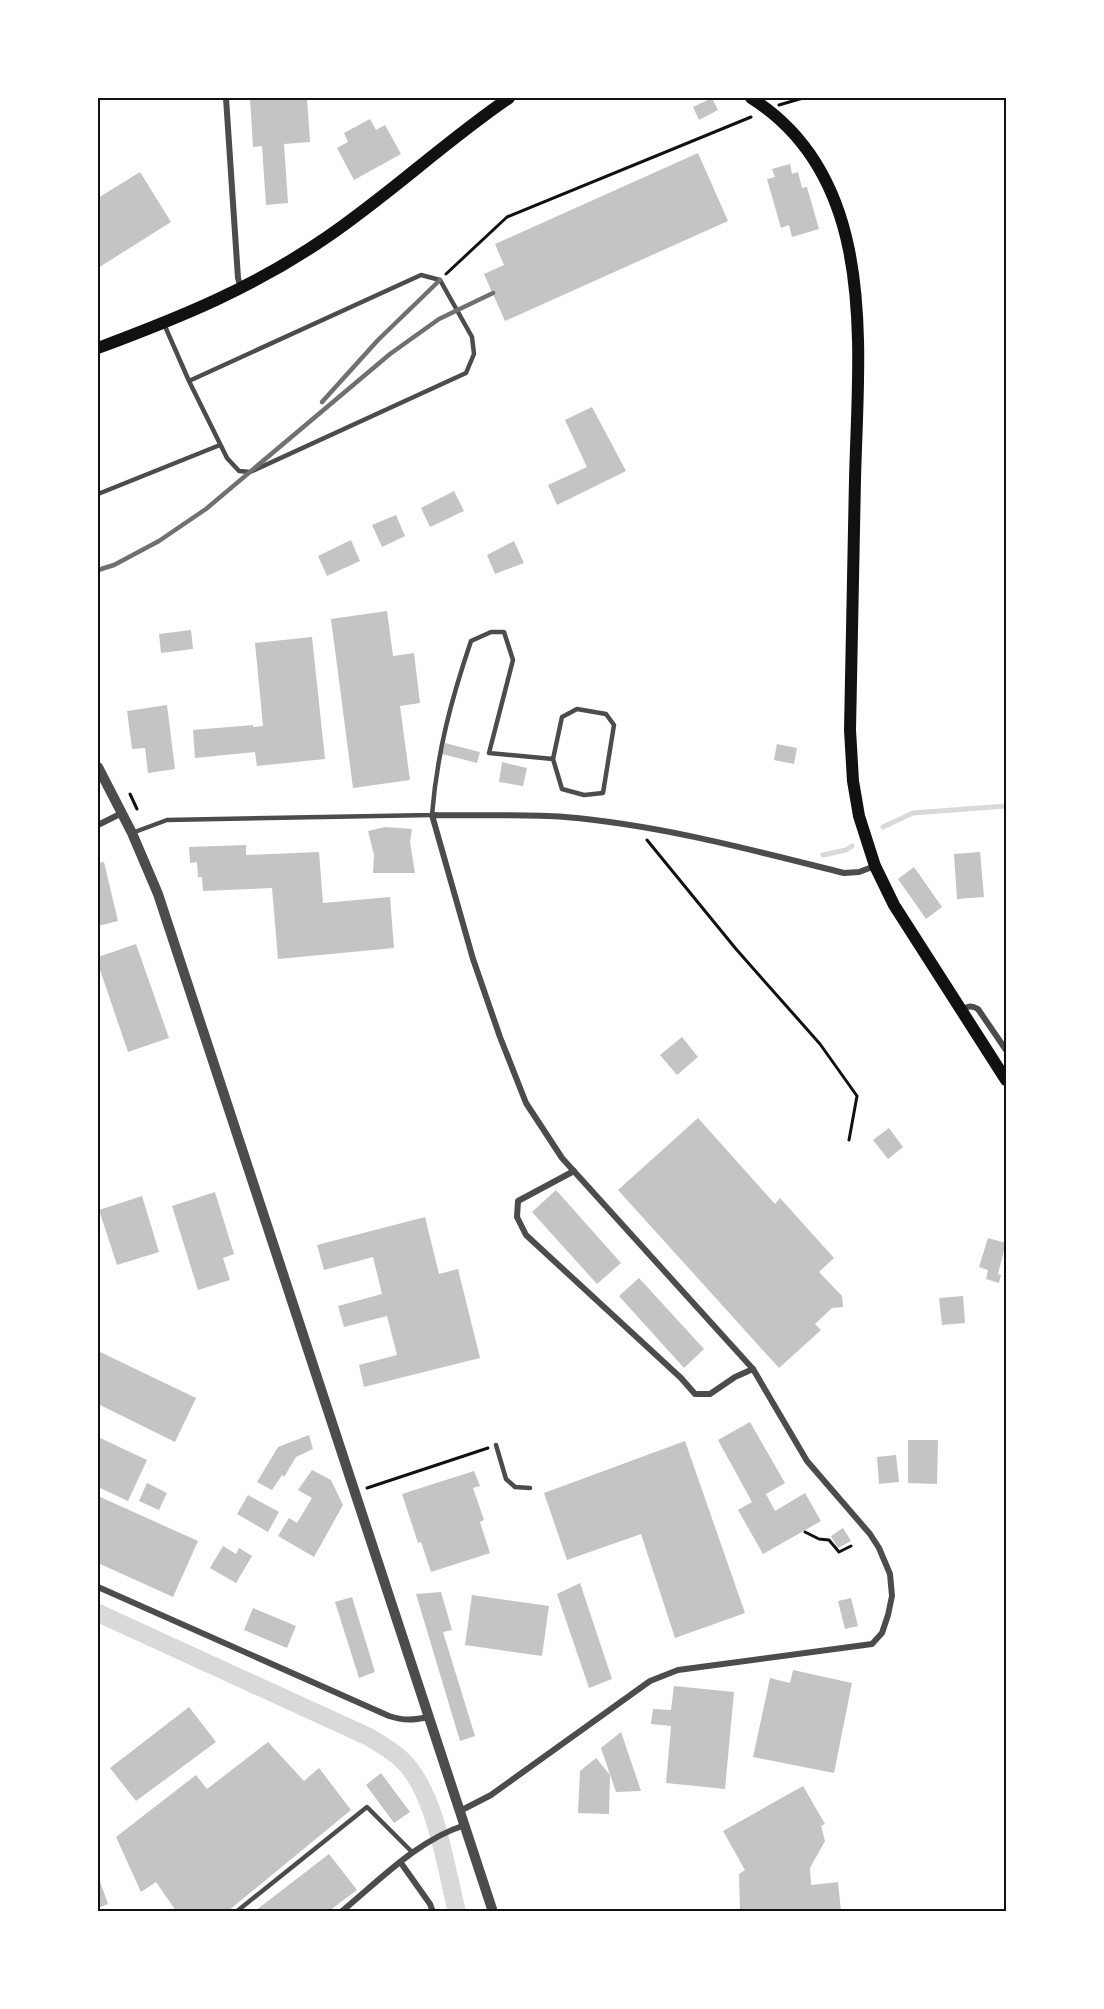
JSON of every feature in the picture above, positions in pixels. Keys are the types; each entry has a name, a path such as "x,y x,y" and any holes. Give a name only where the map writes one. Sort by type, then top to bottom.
{"main road":[{"path":"98,348 164,324 241,289 283,265 343,226 471,124 509,98"},
{"path":"752,98 793,133 811,155 835,202 851,254 856,283 858,350 850,758 859,816 875,866 894,905 1006,1080"}],"street":[{"path":"226,98 238,274 241,289"},
{"path":"98,766 132,833 158,894 493,1911"},
{"path":"98,825 122,813"},
{"path":"460,1811 491,1795 650,1681 678,1670 872,1644 882,1633 892,1596 890,1574 870,1534 807,1461 753,1369 562,1158 526,1103 508,1059 474,959 432,815 564,817 705,838 844,873 859,872 875,866"},
{"path":"962,1010 968,1006 978,1009 1006,1050"},
{"path":"574,1171 518,1201 517,1217 526,1235 681,1378 695,1394 710,1394 735,1377 753,1369"},
{"path":"98,1587 389,1716 402,1720 414,1720 430,1716"},
{"path":"341,1911 423,1844 465,1825"},
{"path":"400,1863 433,1911"}],"lane":[{"path":"164,324 189,381 227,458 239,471 250,472 466,373 474,354 472,337 440,280 421,275 189,381"},
{"path":"98,494 220,445"},
{"path":"132,833 167,820 432,815 435,774 452,699 471,641 491,632 504,632 513,660 489,753 553,759"},
{"path":"577,710 606,714 614,725 603,793 584,795 562,789 553,759 562,717 577,710"},
{"path":"496,1445 506,1479 515,1487 530,1488"},
{"path":"236,1911 366,1807 412,1852"}],"path":[{"path":"778,106 803,98"},
{"path":"440,280 507,218 756,115"},
{"path":"636,826 736,949 820,1044 857,1096 849,1140"},
{"path":"367,1488 496,1445"},
{"path":"805,1532 819,1539 829,1540 839,1552 851,1546"}],"building":[{"path":"250,98 307,98 310,142 284,144 288,203 266,205 262,146 253,147"},
{"path":"712,98 718,110 699,120 693,107"},
{"path":"370,119 376,130 385,125 401,154 354,180 337,148 348,142 344,133"},
{"path":"698,153 728,221 505,321 484,274 504,265 495,244"},
{"path":"790,164 792,174 798,172 802,188 807,187 819,229 792,237 789,225 781,228 767,179 775,177 772,169"},
{"path":"140,172 171,222 98,268 98,198"},
{"path":"592,407 626,471 557,505 548,485 587,467 565,420"},
{"path":"454,491 464,511 430,527 421,508"},
{"path":"396,515 405,536 382,547 372,525"},
{"path":"351,540 360,561 327,576 318,556"},
{"path":"514,541 524,563 495,574 487,555"},
{"path":"387,611 393,656 414,653 420,703 400,706 410,780 353,788 331,619"},
{"path":"191,630 193,649 161,653 159,634"},
{"path":"312,637 325,759 257,766 255,752 195,758 193,730 263,726 255,643"},
{"path":"167,705 175,769 148,773 145,748 132,749 127,711"},
{"path":"445,743 480,752 477,763 442,754"},
{"path":"777,744 797,748 794,764 774,760"},
{"path":"502,762 527,768 523,786 499,782"},
{"path":"385,827 412,829 410,842 415,873 373,873 374,855 368,831"},
{"path":"246,845 246,855 319,852 323,903 390,897 394,948 278,959 272,888 203,891 202,877 198,877 197,862 190,863 189,847"},
{"path":"980,852 984,897 957,899 954,854"},
{"path":"104,862 118,921 98,926 98,863"},
{"path":"914,867 942,907 926,919 898,879"},
{"path":"136,944 169,1038 128,1052 98,964 98,957"},
{"path":"682,1037 698,1057 677,1075 660,1055"},
{"path":"698,1118 775,1204 780,1198 834,1258 819,1272 842,1296 843,1307 832,1308 815,1324 821,1330 779,1368 618,1190"},
{"path":"889,1128 903,1147 888,1159 873,1140"},
{"path":"556,1190 621,1263 597,1284 532,1212"},
{"path":"215,1192 234,1254 223,1258 230,1280 198,1290 172,1206"},
{"path":"142,1196 159,1252 117,1265 99,1210"},
{"path":"425,1217 439,1274 458,1269 480,1358 364,1387 359,1365 397,1355 387,1316 344,1327 338,1306 382,1294 373,1257 324,1270 317,1245"},
{"path":"988,1238 1006,1243 998,1274 1001,1275 999,1283 986,1279 988,1270 979,1267"},
{"path":"639,1278 704,1349 684,1368 619,1296"},
{"path":"963,1296 965,1323 942,1325 939,1298"},
{"path":"98,1351 196,1398 175,1442 98,1404"},
{"path":"750,1422 785,1483 766,1494 775,1511 805,1493 821,1521 763,1554 738,1510 752,1502 718,1440"},
{"path":"309,1435 313,1449 296,1457 284,1477 282,1475 272,1490 257,1482 278,1447"},
{"path":"98,1437 147,1460 128,1501 98,1487"},
{"path":"908,1440 938,1440 937,1484 908,1483"},
{"path":"685,1441 745,1613 675,1638 641,1534 567,1560 544,1493"},
{"path":"896,1455 899,1482 879,1484 877,1457"},
{"path":"312,1470 331,1480 343,1505 314,1557 278,1536 289,1518 297,1523 312,1498 298,1490"},
{"path":"474,1471 480,1486 473,1488 484,1520 480,1522 490,1553 431,1572 421,1542 418,1543 402,1494"},
{"path":"147,1483 167,1493 159,1510 139,1501"},
{"path":"248,1495 279,1512 268,1532 237,1514"},
{"path":"98,1496 198,1541 173,1597 98,1563"},
{"path":"843,1528 851,1541 838,1548 831,1536"},
{"path":"223,1546 236,1554 239,1548 252,1556 236,1583 210,1568"},
{"path":"580,1583 612,1679 589,1688 557,1594"},
{"path":"441,1592 452,1630 443,1632 475,1736 460,1741 416,1594"},
{"path":"472,1595 549,1606 542,1656 465,1645"},
{"path":"352,1597 375,1672 359,1678 335,1602"},
{"path":"851,1598 858,1626 845,1629 838,1601"},
{"path":"253,1608 296,1626 287,1648 244,1630"},
{"path":"793,1670 852,1683 834,1773 753,1757 770,1678 790,1683"},
{"path":"674,1686 734,1692 725,1789 666,1783 671,1726 651,1724 653,1709 671,1710"},
{"path":"189,1707 216,1742 136,1801 110,1768"},
{"path":"621,1732 641,1791 616,1792 601,1748"},
{"path":"268,1742 304,1781 319,1768 351,1810 228,1911 176,1911 156,1882 141,1892 116,1837 196,1775 207,1789"},
{"path":"596,1758 610,1775 609,1814 578,1813 580,1771"},
{"path":"381,1773 410,1812 394,1823 366,1785"},
{"path":"803,1786 825,1824 821,1826 825,1841 810,1868 811,1885 838,1882 841,1911 740,1911 739,1874 745,1870 723,1831"},
{"path":"329,1854 357,1890 329,1911 255,1911"},
{"path":"98,1876 108,1904 98,1908"}],"waterway":[{"path":"883,827 913,813 1006,806"},
{"path":"823,855 846,850 852,846"},
{"path":"98,1613 369,1737 400,1758 412,1772 431,1809 457,1912"}],"railway":[{"path":"322,402 378,340 440,280"},
{"path":"98,570 114,565 159,541 206,509 390,354 439,319 493,293"}]}
